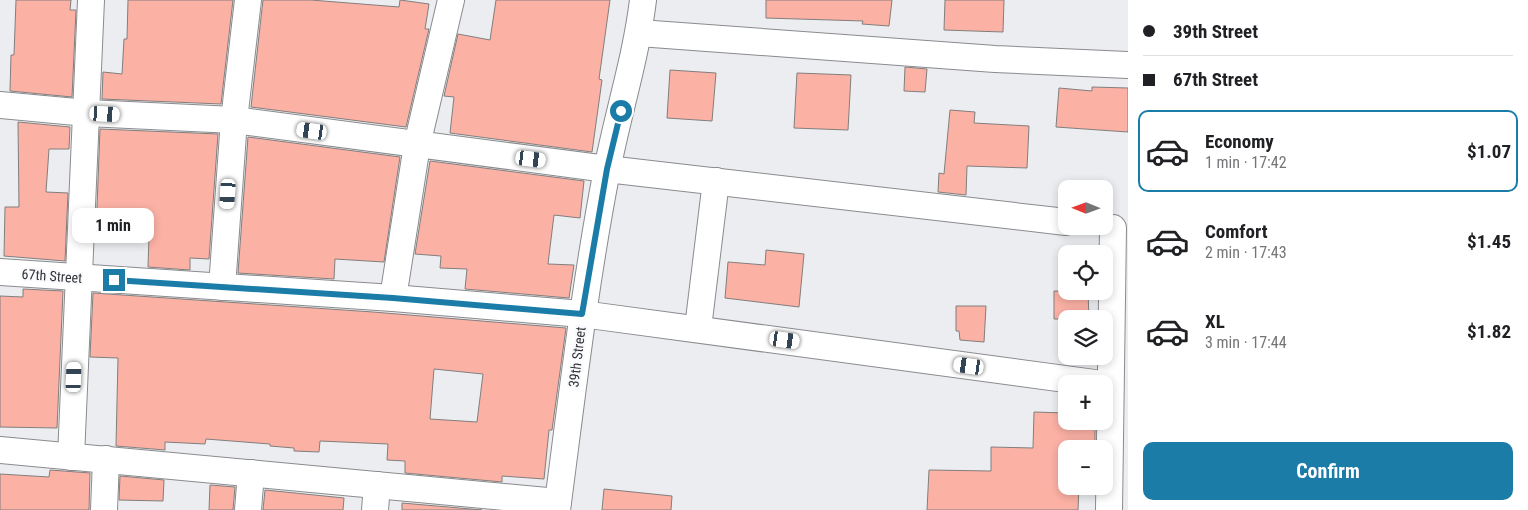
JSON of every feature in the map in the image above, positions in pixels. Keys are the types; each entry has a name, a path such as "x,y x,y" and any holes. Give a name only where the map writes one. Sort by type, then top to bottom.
{"street":[{"path":"71,457 91,0"},
{"path":"222,287 234,120 248,0"},
{"path":"393,298 417,145 451,0"},
{"name":"39th Street","path":"557,506 582,314 607,169 639,34 644,0"},
{"path":"639,34 985,58 1128,65"},
{"path":"0,105 86,113 234,120 607,169 1058,221"},
{"path":"698,328 716,181"},
{"path":"1111,375 1113,235"},
{"name":"67th Street","path":"0,272 393,298 582,314 698,328 1058,378"},
{"path":"1109,510 1110,430"},
{"path":"0,450 251,473 376,498 557,506"},
{"path":"104,510 106,459"},
{"path":"248,510 251,473"}],"building":[{"path":"16,0 71,0 70,10 76,10 72,97 10,91 11,55 14,55"},
{"path":"128,0 233,0 221,104 102,99 103,72 122,74 124,39 127,39"},
{"path":"263,0 311,0 399,7 400,0 429,4 425,29 429,29 406,127 251,107"},
{"path":"496,0 610,0 599,79 602,80 592,152 450,133 454,97 444,96 458,34 490,40"},
{"path":"766,0 892,0 889,26 862,24 863,21 766,18"},
{"path":"945,0 1004,0 1003,32 944,30"},
{"path":"905,67 927,69 925,92 904,91"},
{"path":"670,70 716,73 712,121 667,118"},
{"path":"797,73 851,75 848,130 794,128"},
{"path":"1092,87 1128,88 1128,132 1056,127 1059,88 1092,91"},
{"path":"950,110 975,112 974,123 1029,126 1027,168 967,166 966,195 938,192 939,173 944,174"},
{"path":"18,122 70,127 69,149 49,149 46,192 68,193 65,261 4,256 5,207 19,207"},
{"path":"100,129 218,134 209,259 190,258 190,270 148,267 149,236 96,233"},
{"path":"248,137 400,157 384,262 335,259 334,279 238,273"},
{"path":"430,161 584,181 580,218 554,215 548,264 574,265 569,298 465,289 467,269 440,268 441,256 415,254"},
{"path":"766,250 804,254 799,307 725,298 728,262 765,265"},
{"path":"23,289 63,291 57,428 0,427 0,296 23,297"},
{"path":"1054,291 1058,291 1058,300 1088,300 1089,310 1058,310 1058,319 1054,319"},
{"path":"93,293 373,312 566,328 552,430 549,430 544,479 502,476 502,482 405,473 405,461 387,460 388,444 320,441 319,452 294,451 294,448 270,446 270,444 206,439 205,444 165,442 165,450 116,446 118,358 90,357","holes":["434,369 483,374 477,422 430,419"]},
{"path":"956,306 986,306 984,342 960,340 959,331 956,331"},
{"path":"1034,412 1058,413 1058,430 1095,430 1095,440 1058,440 1058,495 1079,495 1078,510 927,510 929,470 991,471 991,447 1033,448"},
{"path":"50,470 90,473 89,510 0,510 0,474 49,477"},
{"path":"120,476 164,480 163,501 119,500"},
{"path":"210,485 235,487 233,510 209,510"},
{"path":"604,489 672,496 671,510 602,510"},
{"path":"265,490 344,498 343,510 263,510"},
{"path":"402,503 482,510 402,510"}],"route":[{"path":"114,280 393,298 582,314 607,169 621,111"}]}
